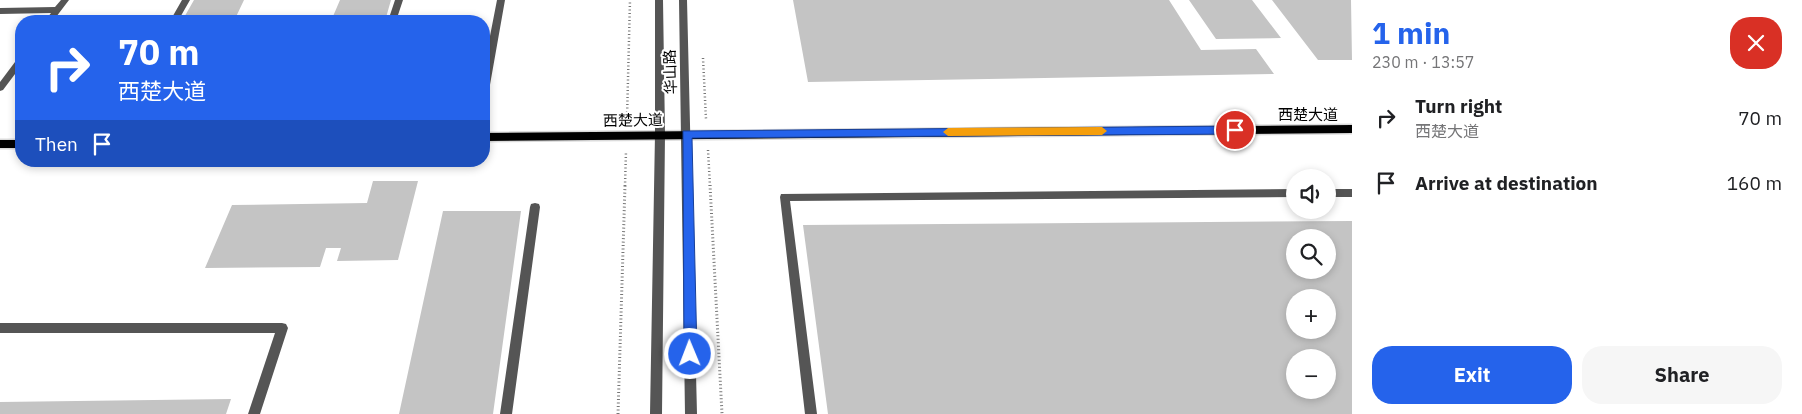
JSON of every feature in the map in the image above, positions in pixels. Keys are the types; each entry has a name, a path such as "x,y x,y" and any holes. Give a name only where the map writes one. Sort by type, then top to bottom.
{"main road":[{"name":"西楚大道","path":"490,137 1352,129"},
{"path":"0,144 15,144"}],"street":[{"path":"53,15 65,0"},
{"path":"177,15 186,0"},
{"path":"394,15 399,0"},
{"path":"490,62 501,0"},
{"name":"华山路","path":"656,414 660,134 659,0"},
{"name":"华山路","path":"683,0 691,414"},
{"path":"0,11 57,10"},
{"path":"0,88 15,68"},
{"path":"811,414 785,197 1286,193"},
{"path":"1336,193 1352,193"},
{"path":"506,414 535,207"},
{"path":"0,328 282,328 254,414"}],"path":[{"path":"618,414 630,0"},
{"path":"703,48 722,414"}],"building":[{"path":"194,0 244,0 237,15 185,15"},
{"path":"340,0 391,0 387,15 334,15"},
{"path":"793,0 1169,0 1201,50 1256,49 1274,74 808,82"},
{"path":"1189,0 1252,0 1281,38 1216,39"},
{"path":"1272,0 1351,0 1352,60 1318,60"},
{"path":"373,181 418,181 398,260 337,261 341,248 326,248 320,267 205,268 232,205 367,203"},
{"path":"443,211 521,211 493,414 399,414"},
{"path":"1352,221 1352,414 828,414 803,225"},
{"path":"231,399 226,414 0,414 0,402"}],"slow traffic":[{"path":"948,132 1102,131"}],"route":[{"path":"690,354 687,134 1235,130"}]}
